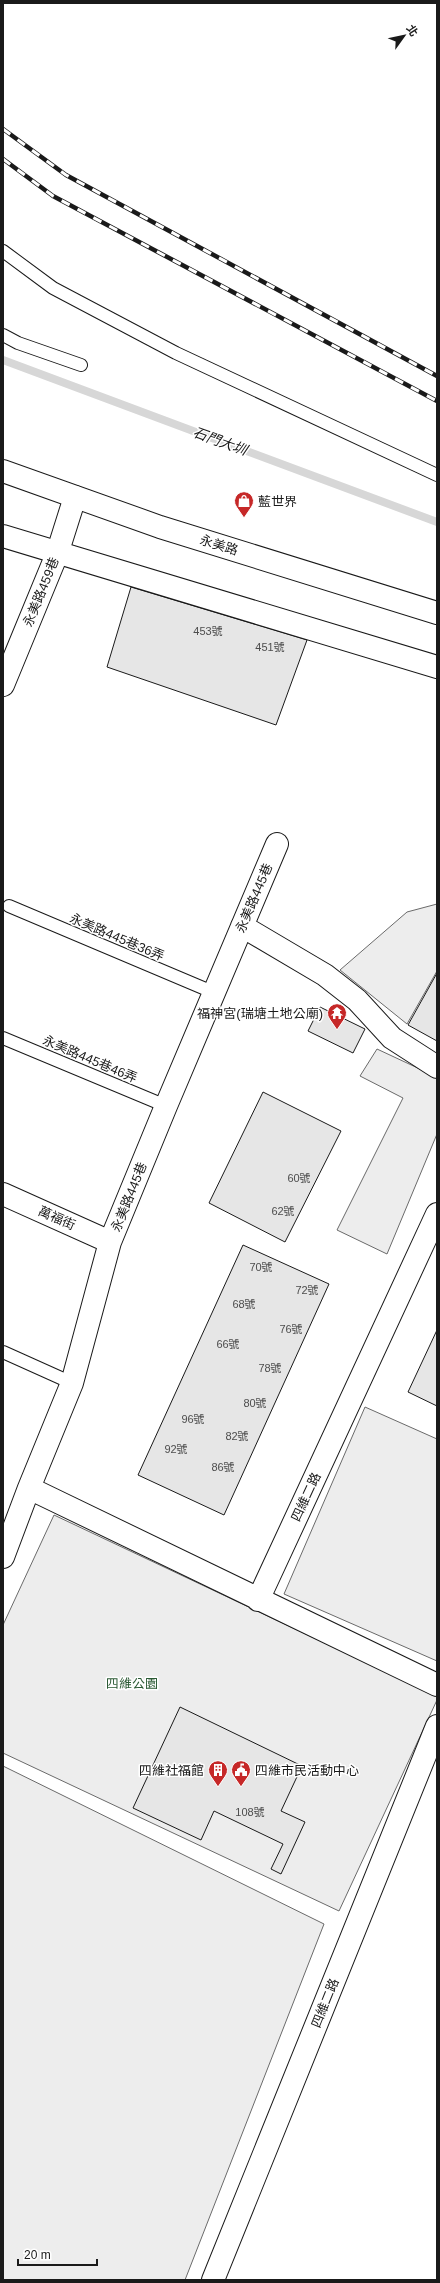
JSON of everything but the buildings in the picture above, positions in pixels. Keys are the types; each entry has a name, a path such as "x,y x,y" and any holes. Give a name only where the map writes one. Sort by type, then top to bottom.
{"street":[{"name":"永美路","path":"3,471 160,527 437,613"},
{"name":"永美路459巷","path":"3,685 57,554 75,497"},
{"path":"3,536 57,554 437,667"},
{"name":"永美路445巷","path":"3,1557 10,1519 29,1488 72,1383 110,1242 277,844"},
{"path":"242,926 325,975 358,1000 392,1038 437,1066"},
{"name":"萬福街","path":"3,1194 110,1242"},
{"name":"四維二路","path":"258,1600 437,1214"},
{"path":"29,1488 258,1600 437,1685"},
{"name":"四維二路","path":"213,2280 437,1726"}],"lane":[{"path":"3,251 53,288 176,353 437,475"},
{"path":"3,335 18,343 81,365"},
{"name":"永美路445巷36弄","path":"9,906 215,993"},
{"name":"永美路445巷46弄","path":"3,1038 166,1106"},
{"path":"3,1352 72,1383"}],"shaded area":[{"path":"437,904 437,971 407,1024 340,970 407,912"},
{"path":"377,1049 437,1077 437,1134 387,1254 337,1230 403,1098 360,1076"},
{"path":"365,1407 437,1439 437,1661 284,1594"},
{"name":"四維公園","path":"54,1515 437,1696 437,1700 339,1911 3,1753 3,1625"},
{"path":"3,1766 324,1924 185,2280 3,2280"}],"waterway":[{"name":"石門大圳","path":"3,360 437,522"}],"railway":[{"path":"3,129 66,175 437,376"},
{"path":"3,159 53,196 437,401"}],"place":[{"name":"藍世界","path":"244,518"},
{"name":"福神宮(瑞塘土地公廟)","path":"337,1030"},
{"name":"四維社福館","path":"218,1787"},
{"name":"四維市民活動中心","path":"241,1787"}]}
